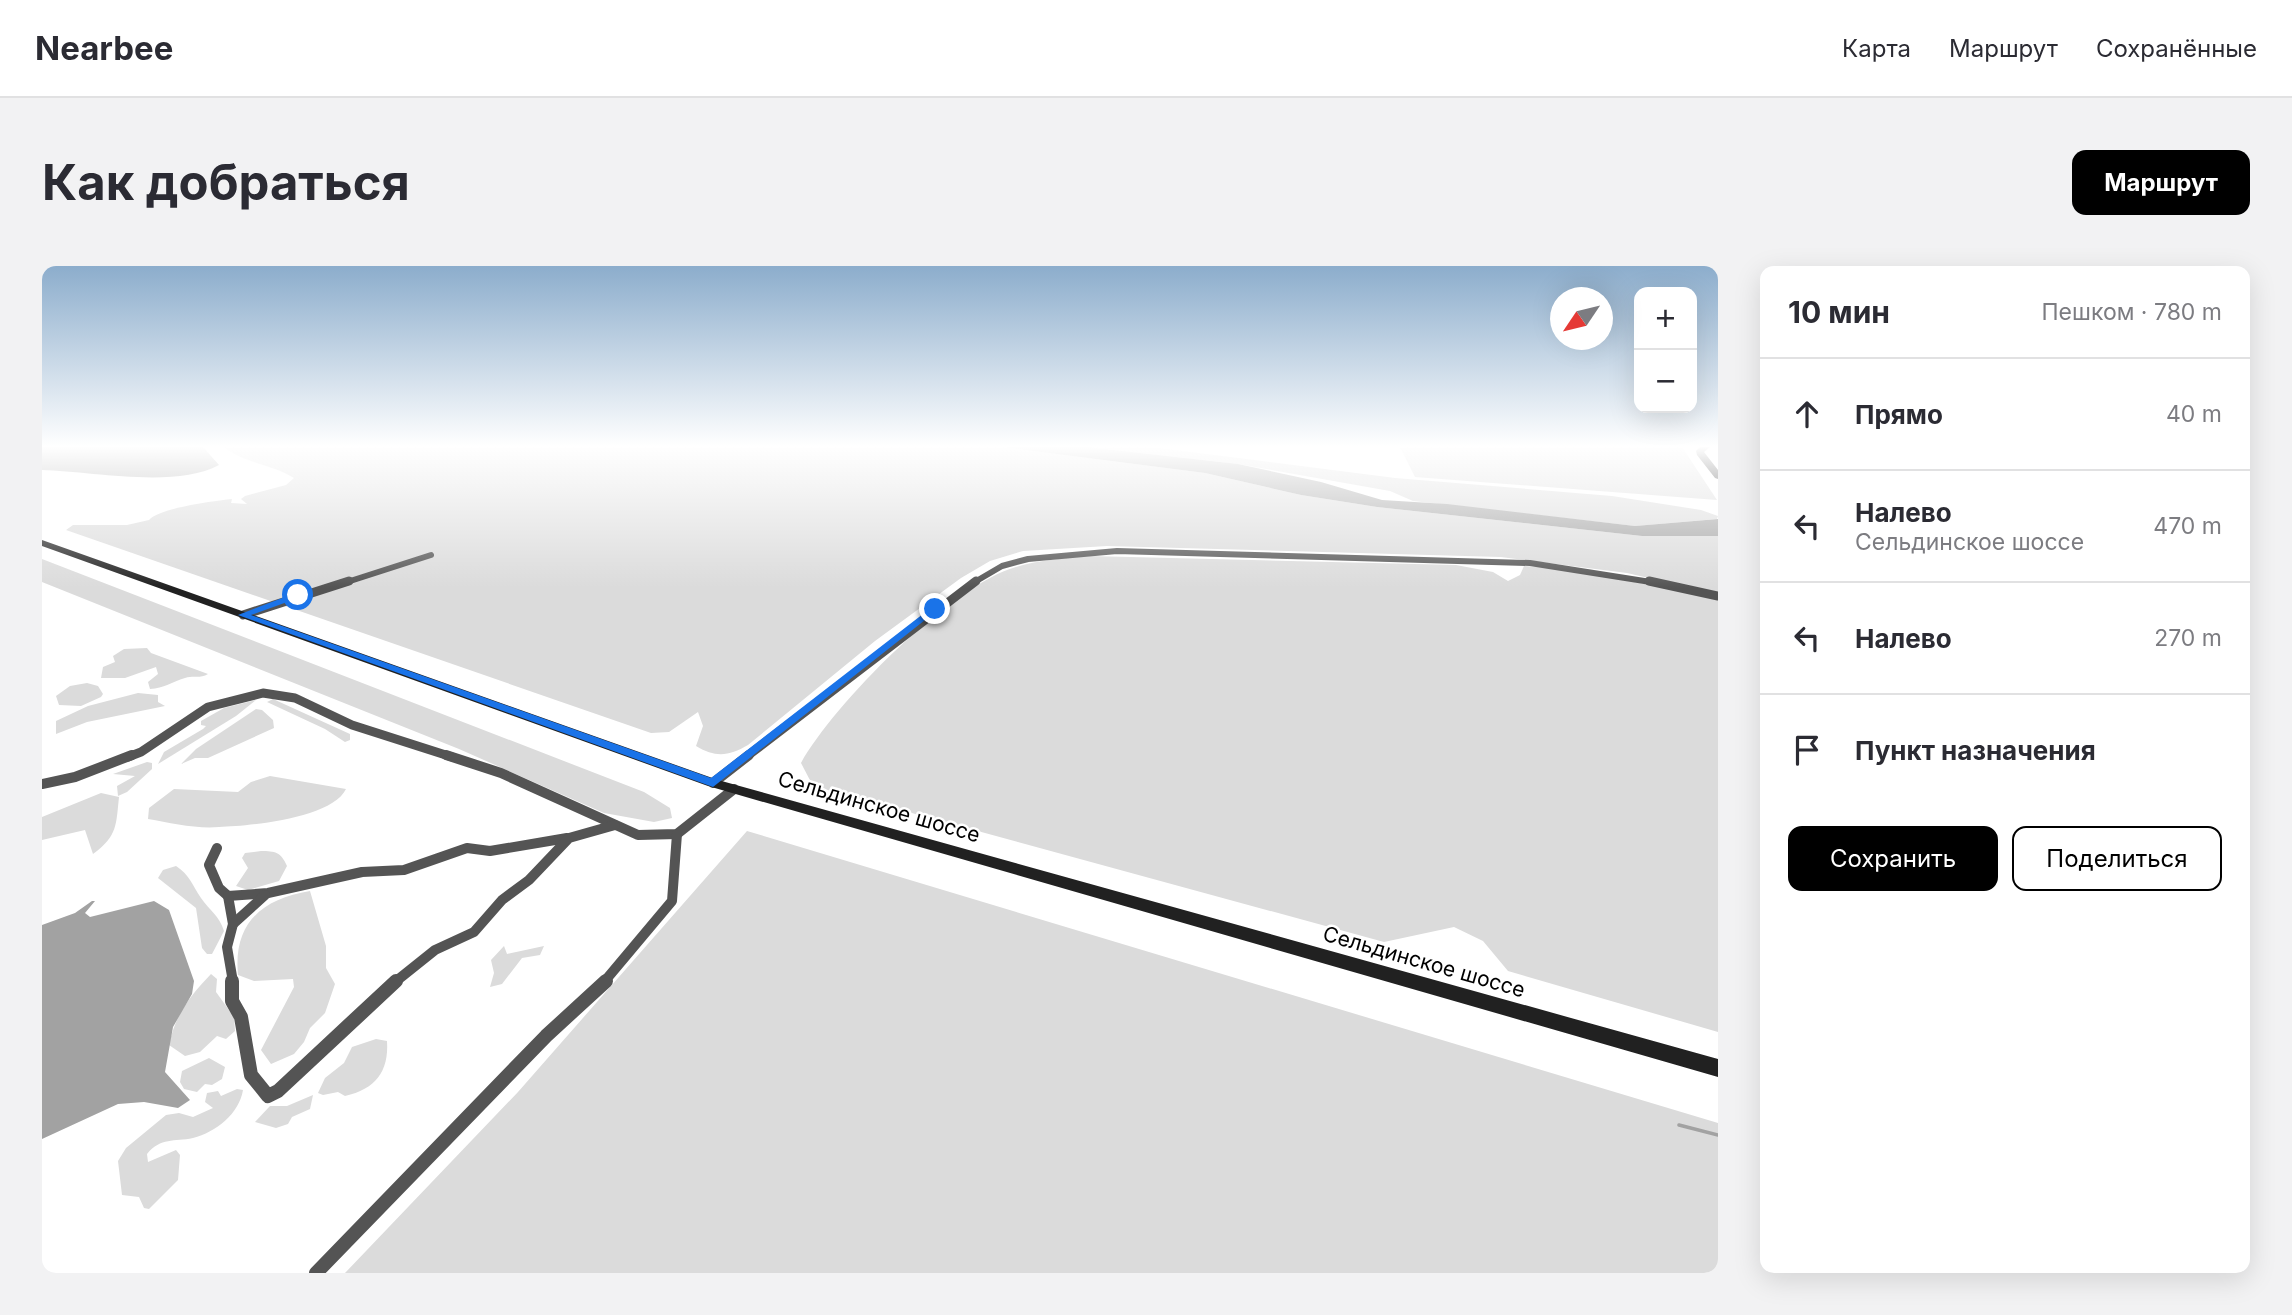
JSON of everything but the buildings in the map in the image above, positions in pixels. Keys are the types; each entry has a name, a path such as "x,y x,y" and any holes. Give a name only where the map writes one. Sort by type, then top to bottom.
{"main road":[{"name":"Сельдинское шоссе","path":"42,543 713,783 1718,1068"}],"street":[{"path":"713,783 953,596 994,570 1028,559 1117,551 1530,563 1635,578 1718,596"},
{"path":"243,615 431,555"},
{"path":"42,784 75,777 141,752 208,707 263,693 295,698 375,733 500,773 638,835 677,834 734,789"},
{"path":"228,896 268,893 333,877 419,866 456,850 490,851 569,838 615,825"},
{"path":"317,1273 546,1036 613,974 672,901 677,834"},
{"path":"217,848 209,865 219,888 228,896 233,924 227,947 233,985 232,1001 241,1017 251,1075 268,1096 278,1091 411,968 435,950 474,932 502,900 529,880 569,838"},
{"path":"233,924 268,893"}],"shaded area":[{"path":"1297,494 1377,507 1642,536 1718,536 1718,594 1627,573 1501,557 1107,546 1023,551 990,561 961,578 875,641 748,745 728,753 716,754 696,746 703,726 698,712 669,732 651,733 66,530 73,525 127,525 149,520 164,512 213,501 232,499 231,503 247,504 241,499 245,496"},
{"path":"1297,494 1362,494 1382,500 1447,504 1635,526 1718,519 1718,536 1642,536 1377,507"},
{"path":"1397,494 1588,494 1701,510 1718,516 1717,519 1635,526 1413,501"},
{"path":"1638,494 1713,494 1717,500"},
{"path":"1090,556 1456,565 1493,572 1508,581 1520,575 1524,566 1567,569 1718,598 1718,1032 1508,971 1483,941 1454,927 1384,942 813,786 801,763 817,738 866,680 928,621 989,578 1016,567"},
{"path":"42,559 644,792 670,808 672,818 654,822 604,813 459,749 42,582"},
{"path":"147,648 151,653 208,674 150,689 148,682 158,674 156,667 125,678 101,678 103,667 115,662 113,656 124,649"},
{"path":"87,683 98,686 103,694 101,697 81,706 59,705 56,696 70,686"},
{"path":"138,693 158,695 158,702 165,706 87,722 56,734 56,721 88,706"},
{"path":"273,699 350,734 350,740 345,742 325,729 267,702"},
{"path":"256,700 236,716 158,764 164,752 206,726 201,725 201,721 224,708"},
{"path":"256,709 262,710 273,720 274,728 208,758 195,758 181,764 196,749"},
{"path":"147,762 152,763 152,769 127,792 118,796 117,786 135,776 113,774"},
{"path":"270,776 346,789 338,799 325,807 308,814 270,822 210,827 148,819 149,808 174,789 238,792 251,782"},
{"path":"101,793 119,797 117,815 111,835 93,854 85,830 42,840 42,817"},
{"path":"747,831 1718,1123 1718,1273 345,1273 518,1092"},
{"path":"245,853 277,853 285,861 287,866 279,881 248,890 236,886 248,868 242,858"},
{"path":"176,866 188,877 222,926 224,931 212,954 207,954 202,948 196,908 158,878 163,870"},
{"path":"310,891 326,946 326,968 335,984 325,1013 310,1028 304,1042 294,1054 271,1064 261,1050 294,987 293,979 254,981 238,975 240,941 254,916 265,907 278,900"},
{"path":"95,901 85,913 90,917 154,901 169,910 194,981 192,994 173,1027 165,1072 190,1100 178,1108 144,1102 118,1104 42,1139 42,925 75,913"},
{"path":"504,946 507,954 544,946 540,955 522,958 502,984 490,987 494,973 491,960"},
{"path":"211,974 217,979 216,992 234,1017 235,1031 226,1039 217,1036 200,1052 185,1056 169,1045 175,1024 184,1006"},
{"path":"376,1039 387,1041 387,1052 382,1070 372,1084 345,1096 338,1092 323,1095 318,1093 325,1078 344,1063 352,1047"},
{"path":"209,1058 225,1067 222,1079 212,1085 205,1084 197,1092 184,1089 180,1082 182,1071"},
{"path":"237,1089 243,1090 237,1107 218,1127 193,1138 157,1145 147,1154 148,1162 176,1150 180,1155 178,1180 149,1209 144,1208 139,1197 122,1195 118,1161 126,1148 166,1115 179,1113 193,1117 213,1108 205,1102 207,1093 218,1091 221,1096"},
{"path":"313,1095 310,1109 292,1117 288,1124 276,1128 255,1122 270,1106 287,1106"}],"waterway":[{"path":"1679,1125 1718,1135"}],"route":[{"path":"298,595 243,615 713,783 935,609"}]}
